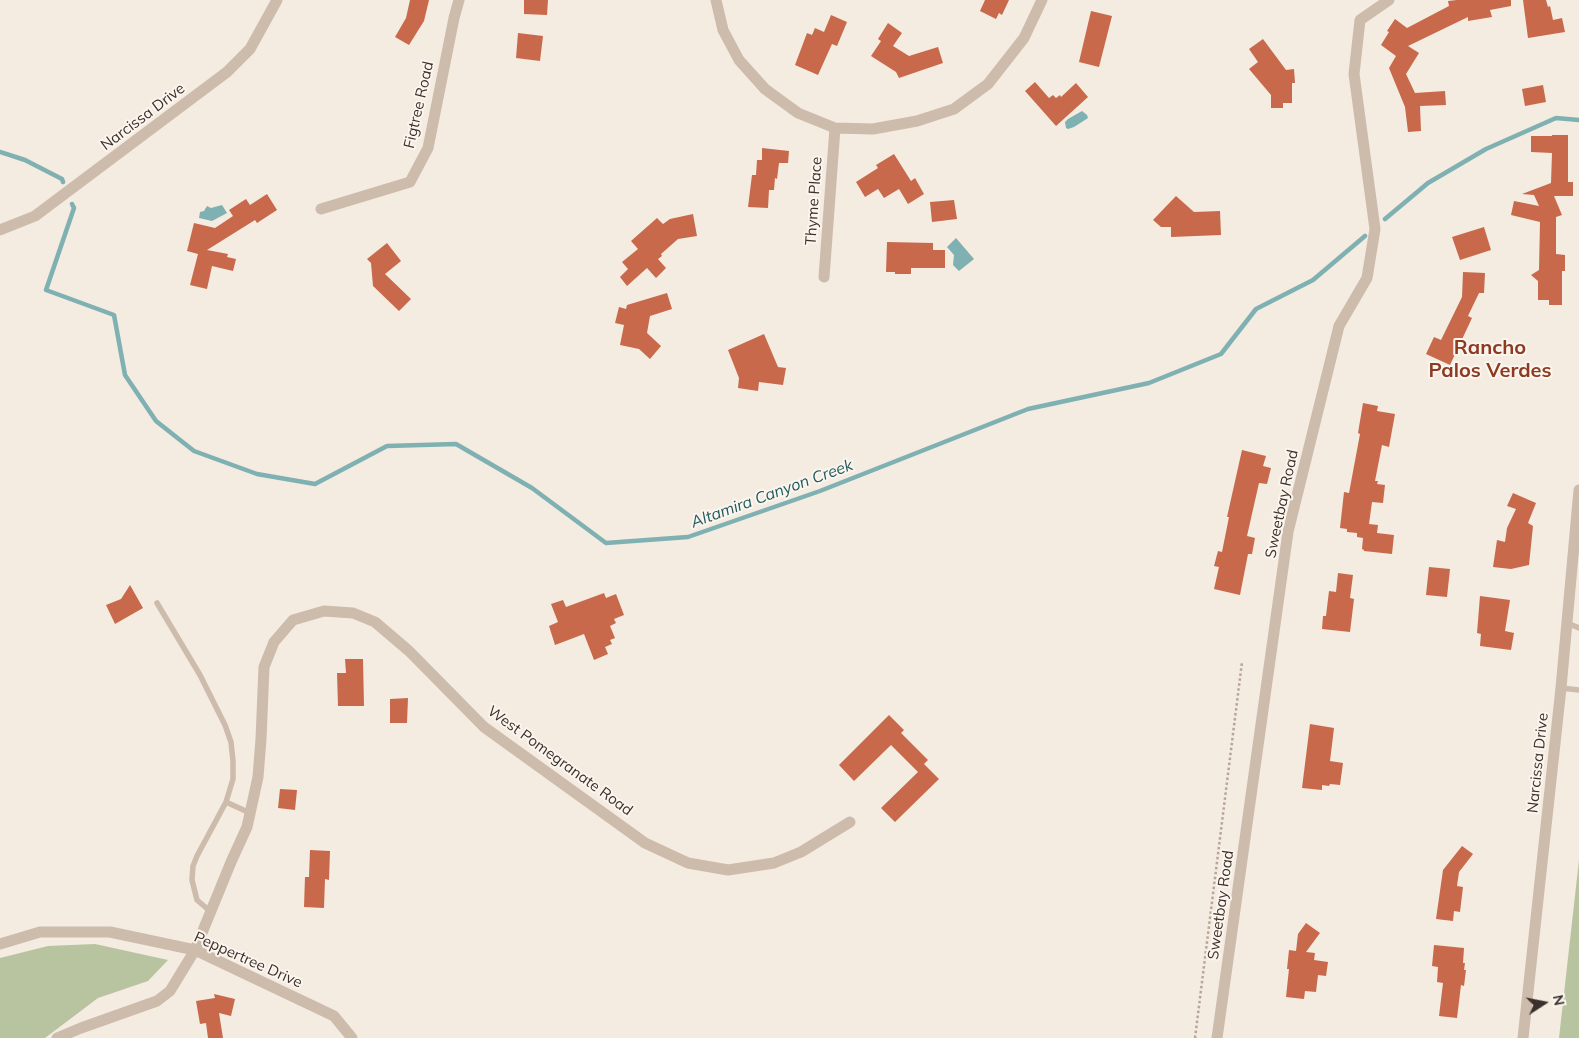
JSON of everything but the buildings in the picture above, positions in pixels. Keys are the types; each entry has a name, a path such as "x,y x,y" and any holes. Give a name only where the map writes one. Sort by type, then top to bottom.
{"street":[{"name":"Narcissa Drive","path":"0,230 35,216 227,72 250,49 277,0"},
{"name":"Figtree Road","path":"321,210 410,182 428,148 459,0"},
{"path":"716,0 723,30 739,60 765,89 798,113 835,128 873,129 917,121 954,109 988,84 1024,38 1042,0"},
{"name":"Sweetbay Road","path":"1217,1038 1288,532 1339,326 1367,278 1375,229 1354,74 1360,20 1389,0"},
{"name":"Thyme Place","path":"824,277 835,128"},
{"name":"Narcissa Drive","path":"1524,1038 1579,490"},
{"name":"West Pomegranate Road","path":"57,1038 156,1001 170,991 195,950 247,827 258,777 262,739 264,667 274,642 293,620 324,611 353,612 375,622 409,650 484,727 645,843 688,864 728,870 774,863 800,852 850,822"},
{"name":"Peppertree Drive","path":"0,944 40,932 110,932 195,950 334,1016 352,1038"}],"lane":[{"path":"157,603 200,675 225,725 231,742 233,779 226,802 193,866 194,890 197,900 211,912"},
{"path":"1567,622 1579,628"},
{"path":"1560,688 1579,690"},
{"path":"226,802 250,813"}],"path":[{"path":"1195,1038 1242,662"}],"green space":[{"path":"1579,860 1579,1038 1559,1038"},
{"path":"95,944 168,960 148,981 98,998 45,1038 0,1038 0,958 48,946"}],"water":[{"path":"1082,111 1088,118 1074,127 1066,128 1065,122"},
{"path":"222,205 227,213 212,221 199,218 200,212 204,211 207,206 211,208"},
{"path":"956,238 974,259 959,271 953,265 954,255 947,247"}],"waterway":[{"name":"Altamira Canyon Creek","path":"1385,219 1428,183 1486,149 1556,118 1579,120"},
{"name":"Altamira Canyon Creek","path":"0,152 25,160 62,179 63,182"},
{"name":"Altamira Canyon Creek","path":"72,204 74,208 46,290 114,315 125,375 156,421 194,451 257,474 315,484 387,446 456,444 532,488 606,543 688,537 820,491 1028,409 1149,383 1221,354 1256,309 1313,280 1365,236"}],"district":[{"name":"Rancho Palos Verdes","path":"1490,360"}]}
